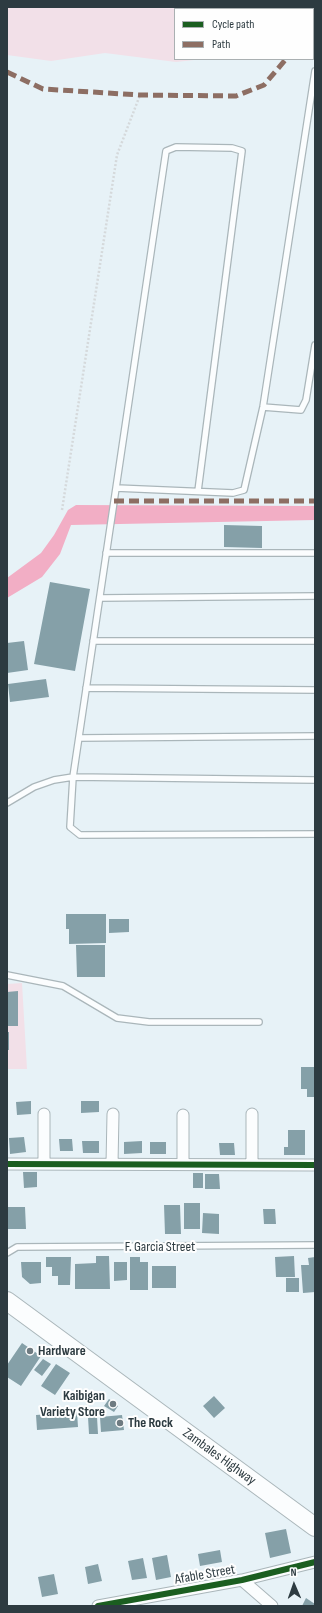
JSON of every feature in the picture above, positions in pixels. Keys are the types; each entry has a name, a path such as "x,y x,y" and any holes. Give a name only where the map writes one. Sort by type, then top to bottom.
{"main road":[{"name":"Zambales Highway","path":"7,1301 315,1527"}],"street":[{"path":"44,1114 44,1164"},
{"path":"112,1164 113,1114"},
{"path":"252,1114 252,1165"},
{"path":"183,1115 183,1164"},
{"path":"7,1164 315,1164"},
{"name":"Afable Street","path":"98,1606 242,1580 315,1562"},
{"path":"242,1580 272,1606"}],"lane":[{"path":"116,488 233,493 244,490 263,407 315,71"},
{"path":"198,492 242,151 232,148 176,147 166,151 73,776 70,827 80,835 315,834"},
{"path":"263,407 301,410 306,400 315,345"},
{"path":"106,553 315,553"},
{"path":"100,598 315,596"},
{"path":"93,640 315,641"},
{"path":"86,688 315,690"},
{"path":"79,738 315,736"},
{"path":"7,803 34,787 54,780 73,776 315,780"},
{"path":"7,975 63,986 117,1018 149,1022 258,1022"},
{"name":"F. Garcia Street","path":"7,1253 17,1247 315,1245"}],"path":[{"path":"62,510 116,154 140,95"}],"shaded area":[{"path":"7,7 315,7 314,16 314,8 174,8 174,60 194,60 176,62 105,53 51,61 7,55"},
{"path":"76,505 315,506 315,520 71,525 60,554 42,577 7,598 7,578 41,553 54,535 68,510"},
{"path":"22,983 27,1069 7,1069 7,984"}],"building":[{"path":"224,525 262,526 262,548 224,547"},
{"path":"50,582 90,589 75,671 34,664"},
{"path":"24,641 28,670 7,673 7,643"},
{"path":"46,679 49,697 10,702 8,684"},
{"path":"66,914 106,914 106,943 69,944 69,929 66,929"},
{"path":"109,919 129,919 129,932 109,933"},
{"path":"76,945 105,945 105,977 77,977"},
{"path":"18,991 18,1026 7,1026 7,992"},
{"path":"7,1032 9,1032 9,1050 7,1050"},
{"path":"301,1067 315,1067 315,1097 307,1097 307,1089 301,1089"},
{"path":"31,1101 31,1114 17,1115 16,1102"},
{"path":"81,1101 99,1101 99,1112 81,1113"},
{"path":"288,1130 305,1130 305,1155 284,1155 284,1147 288,1147"},
{"path":"24,1137 26,1152 10,1154 9,1138"},
{"path":"59,1139 72,1139 73,1151 60,1151"},
{"path":"82,1141 99,1141 99,1153 83,1153"},
{"path":"142,1141 142,1153 124,1154 124,1142"},
{"path":"150,1142 166,1142 166,1154 150,1154"},
{"path":"219,1143 234,1143 235,1155 220,1155"},
{"path":"23,1172 37,1172 37,1187 24,1188"},
{"path":"193,1173 203,1173 203,1188 193,1188"},
{"path":"205,1174 219,1174 220,1189 205,1189"},
{"path":"184,1203 200,1203 200,1229 184,1229"},
{"path":"164,1205 180,1205 181,1234 165,1234"},
{"path":"7,1207 25,1207 26,1229 7,1229"},
{"path":"263,1209 275,1209 276,1224 264,1224"},
{"path":"203,1213 219,1214 219,1234 202,1233"},
{"path":"96,1256 109,1256 110,1289 75,1289 75,1264 96,1263"},
{"path":"294,1256 295,1277 276,1277 275,1257"},
{"path":"46,1257 71,1257 70,1285 58,1285 58,1276 52,1276 52,1267 46,1267"},
{"path":"130,1257 140,1257 140,1262 148,1262 148,1290 130,1290"},
{"path":"315,1257 315,1292 303,1293 301,1265 309,1265 308,1258"},
{"path":"21,1262 41,1262 41,1283 30,1284 22,1277"},
{"path":"114,1262 127,1262 127,1280 114,1281"},
{"path":"152,1266 176,1266 176,1288 152,1288"},
{"path":"286,1278 299,1278 299,1292 286,1292"},
{"path":"22,1343 41,1356 21,1386 7,1377 7,1365"},
{"path":"43,1359 51,1364 42,1376 34,1370"},
{"path":"56,1364 70,1373 55,1395 41,1386"},
{"path":"214,1396 225,1408 214,1418 203,1406"},
{"path":"109,1399 118,1406 114,1412 104,1406"},
{"path":"77,1412 78,1427 37,1430 36,1415"},
{"path":"122,1415 124,1430 101,1432 100,1417"},
{"path":"88,1417 97,1417 98,1434 89,1434"},
{"path":"286,1529 291,1553 270,1558 265,1533"},
{"path":"220,1550 222,1562 200,1566 198,1554"},
{"path":"167,1555 171,1577 156,1580 152,1558"},
{"path":"143,1558 147,1578 132,1580 128,1561"},
{"path":"98,1564 102,1581 88,1584 85,1567"},
{"path":"54,1574 58,1594 42,1597 38,1577"},
{"path":"306,1598 315,1604 315,1606 302,1606"}],"marked path":[{"path":"7,72 43,89 140,95 236,96 264,85 285,60"},
{"path":"114,501 315,501"}],"cycle path":[{"path":"7,1164 315,1165"},
{"path":"98,1606 242,1580 315,1562"}],"place":[{"name":"Hardware","path":"30,1351"},
{"name":"Kaibigan Variety Store","path":"113,1404"},
{"name":"The Rock","path":"120,1423"}]}
